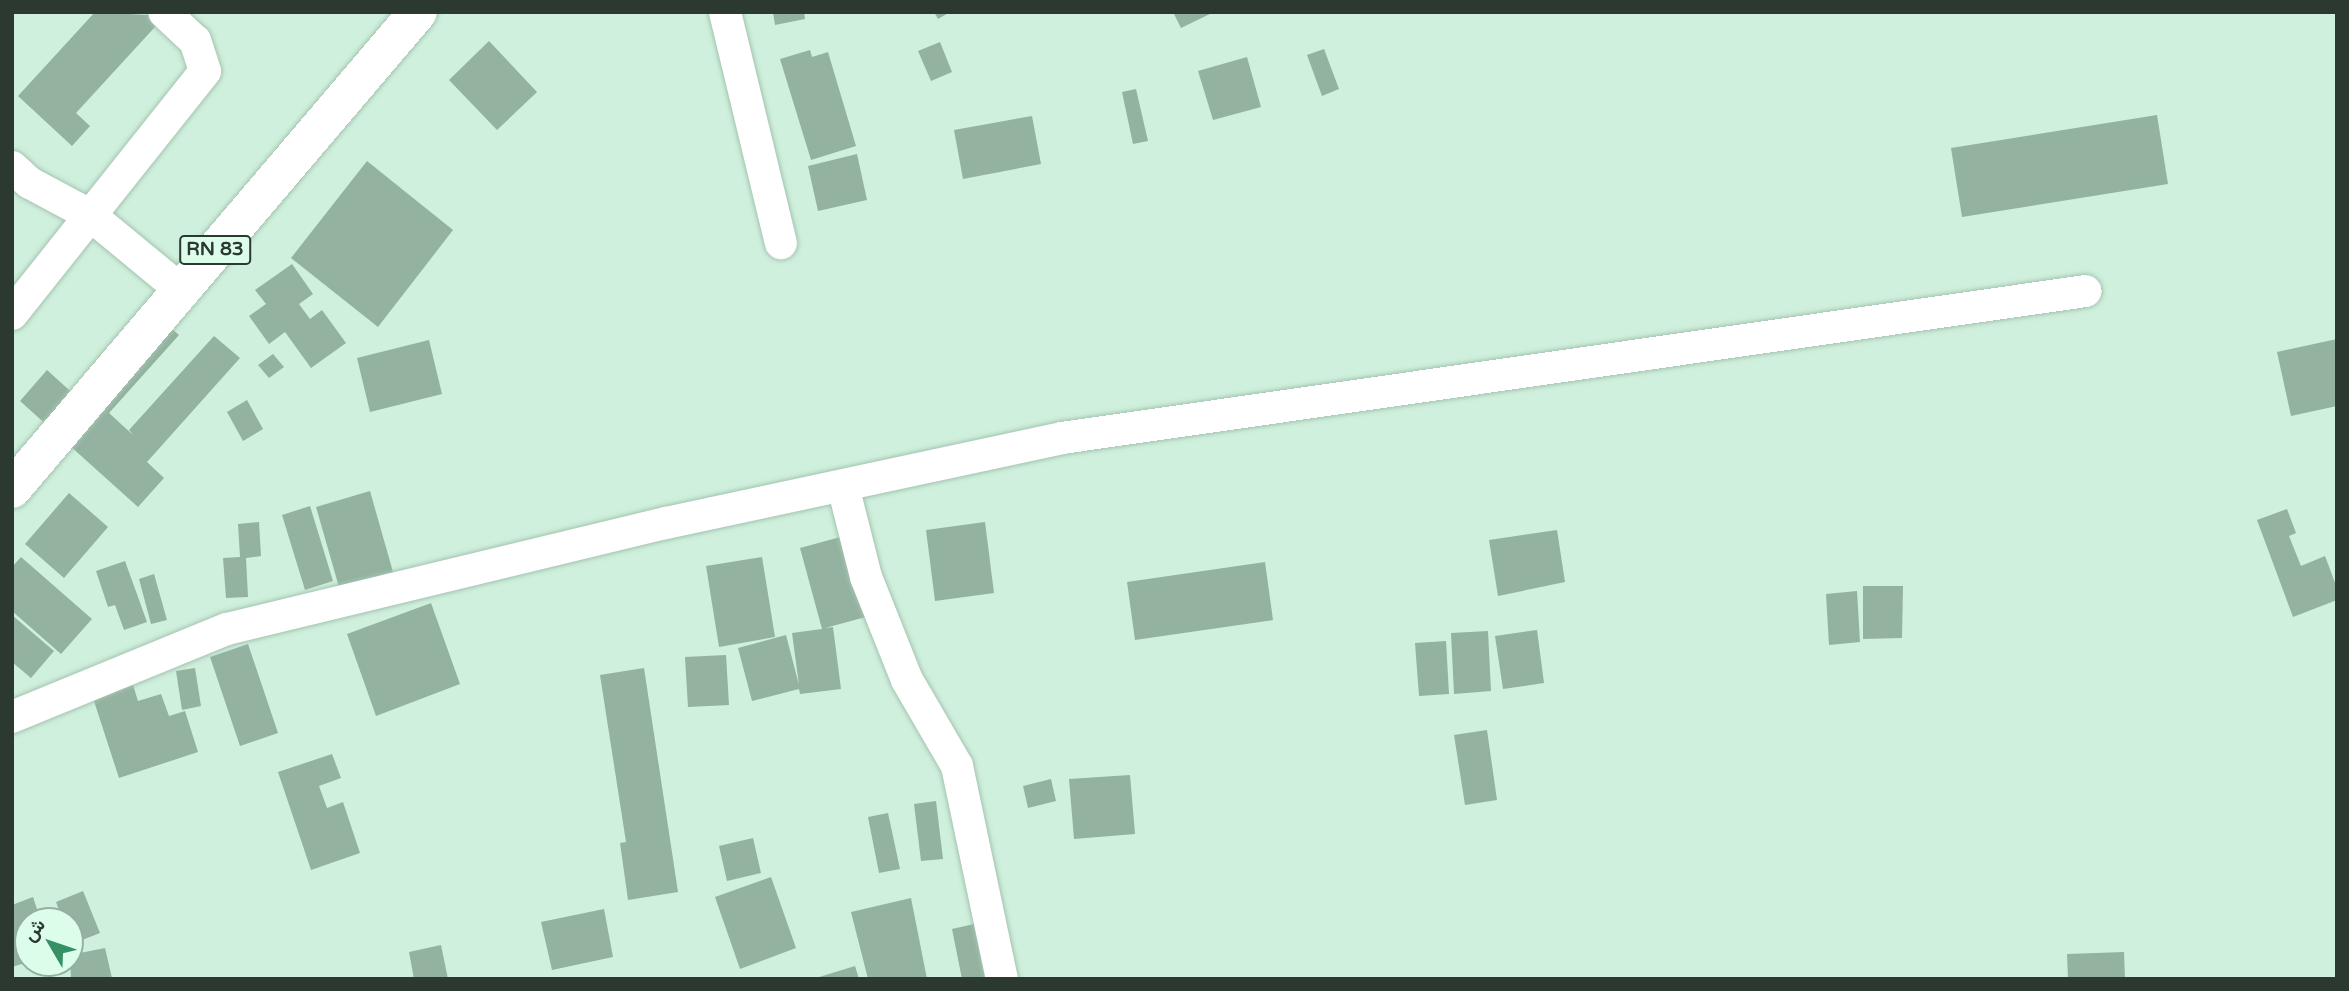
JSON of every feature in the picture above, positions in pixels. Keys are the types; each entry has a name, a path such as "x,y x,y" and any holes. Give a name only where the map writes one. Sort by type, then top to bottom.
{"main road":[{"name":"RN 83","path":"12,489 418,12"}],"street":[{"path":"12,314 205,71 195,41 164,12"},
{"path":"725,12 781,243"},
{"path":"12,167 30,183 90,215 181,290"},
{"path":"12,717 227,629 1062,438 2086,291"},
{"path":"843,486 866,577 907,680 957,766 1002,979"}],"building":[{"path":"95,12 165,16 76,113 90,126 72,146 18,96"},
{"path":"773,12 804,12 805,19 775,25"},
{"path":"934,12 950,12 938,19"},
{"path":"1173,12 1214,12 1181,28"},
{"path":"489,41 537,92 497,130 449,80"},
{"path":"940,42 952,72 931,81 918,51"},
{"path":"1324,49 1339,89 1322,96 1307,55"},
{"path":"810,50 812,57 828,52 856,146 811,160 780,59"},
{"path":"1247,57 1261,107 1213,120 1198,71"},
{"path":"1136,89 1148,141 1133,144 1122,92"},
{"path":"2157,115 2168,184 1962,217 1951,148"},
{"path":"1032,116 1041,164 963,179 954,130"},
{"path":"857,154 867,200 818,211 808,166"},
{"path":"367,161 453,230 378,327 291,258"},
{"path":"292,264 313,294 299,304 310,319 322,310 346,343 311,368 285,332 269,344 249,316 266,304 255,290"},
{"path":"155,314 179,335 109,413 133,435 129,430 214,336 240,358 147,462 164,478 138,507 20,401 47,370 79,399"},
{"path":"2337,339 2337,406 2291,416 2277,352"},
{"path":"429,340 442,394 370,412 357,358"},
{"path":"273,354 284,367 269,378 258,365"},
{"path":"247,400 263,429 243,441 227,412"},
{"path":"370,491 393,572 339,587 316,507"},
{"path":"69,493 108,527 64,578 25,544"},
{"path":"310,506 333,581 305,590 282,515"},
{"path":"2287,509 2296,533 2289,536 2301,566 2325,556 2337,588 2337,600 2293,617 2257,520"},
{"path":"259,522 261,556 246,558 248,597 226,598 223,558 240,557 238,524"},
{"path":"985,522 994,593 935,601 926,530"},
{"path":"1557,530 1565,582 1498,596 1489,540"},
{"path":"855,533 877,614 825,628 833,627 841,689 800,694 799,689 752,701 738,648 786,635 799,685 792,633 822,629 800,548"},
{"path":"21,557 92,619 61,654 12,611 12,567"},
{"path":"762,557 775,637 719,647 706,566"},
{"path":"125,561 147,622 124,630 115,605 108,607 96,571"},
{"path":"1265,562 1273,620 1135,640 1127,582"},
{"path":"154,574 167,620 151,624 139,579"},
{"path":"1863,586 1903,586 1902,638 1863,639"},
{"path":"1857,591 1860,642 1829,645 1826,594"},
{"path":"431,603 460,684 376,716 347,634"},
{"path":"12,615 54,651 31,678 12,662"},
{"path":"1537,630 1544,683 1503,689 1495,636"},
{"path":"1488,631 1491,691 1454,694 1451,633"},
{"path":"1446,641 1449,694 1419,696 1415,643"},
{"path":"248,644 278,733 240,746 210,657"},
{"path":"726,655 729,705 688,707 685,657"},
{"path":"195,668 201,706 182,710 176,671"},
{"path":"644,668 678,892 628,900 620,843 626,842 600,675"},
{"path":"133,685 138,701 161,694 169,716 185,711 198,752 119,778 93,698"},
{"path":"1487,730 1497,800 1465,805 1454,735"},
{"path":"332,754 341,778 319,786 327,808 343,802 360,853 311,870 278,772"},
{"path":"1130,775 1135,834 1074,839 1069,779"},
{"path":"1051,779 1056,801 1028,808 1023,786"},
{"path":"936,801 943,859 921,861 914,804"},
{"path":"888,813 900,869 879,873 868,817"},
{"path":"753,838 761,873 727,881 719,846"},
{"path":"771,877 796,948 740,969 715,897"},
{"path":"83,891 100,933 84,939 84,907 58,907 56,902"},
{"path":"33,897 36,907 14,907 12,967 12,905"},
{"path":"911,898 927,979 868,979 851,912"},
{"path":"604,909 613,957 552,970 541,922"},
{"path":"996,919 1008,979 962,979 952,929"},
{"path":"441,945 448,979 414,979 409,952"},
{"path":"105,948 112,978 71,979 84,977 84,952"},
{"path":"2124,952 2125,979 2068,979 2067,954"},
{"path":"855,966 859,979 816,979 816,978"}]}
